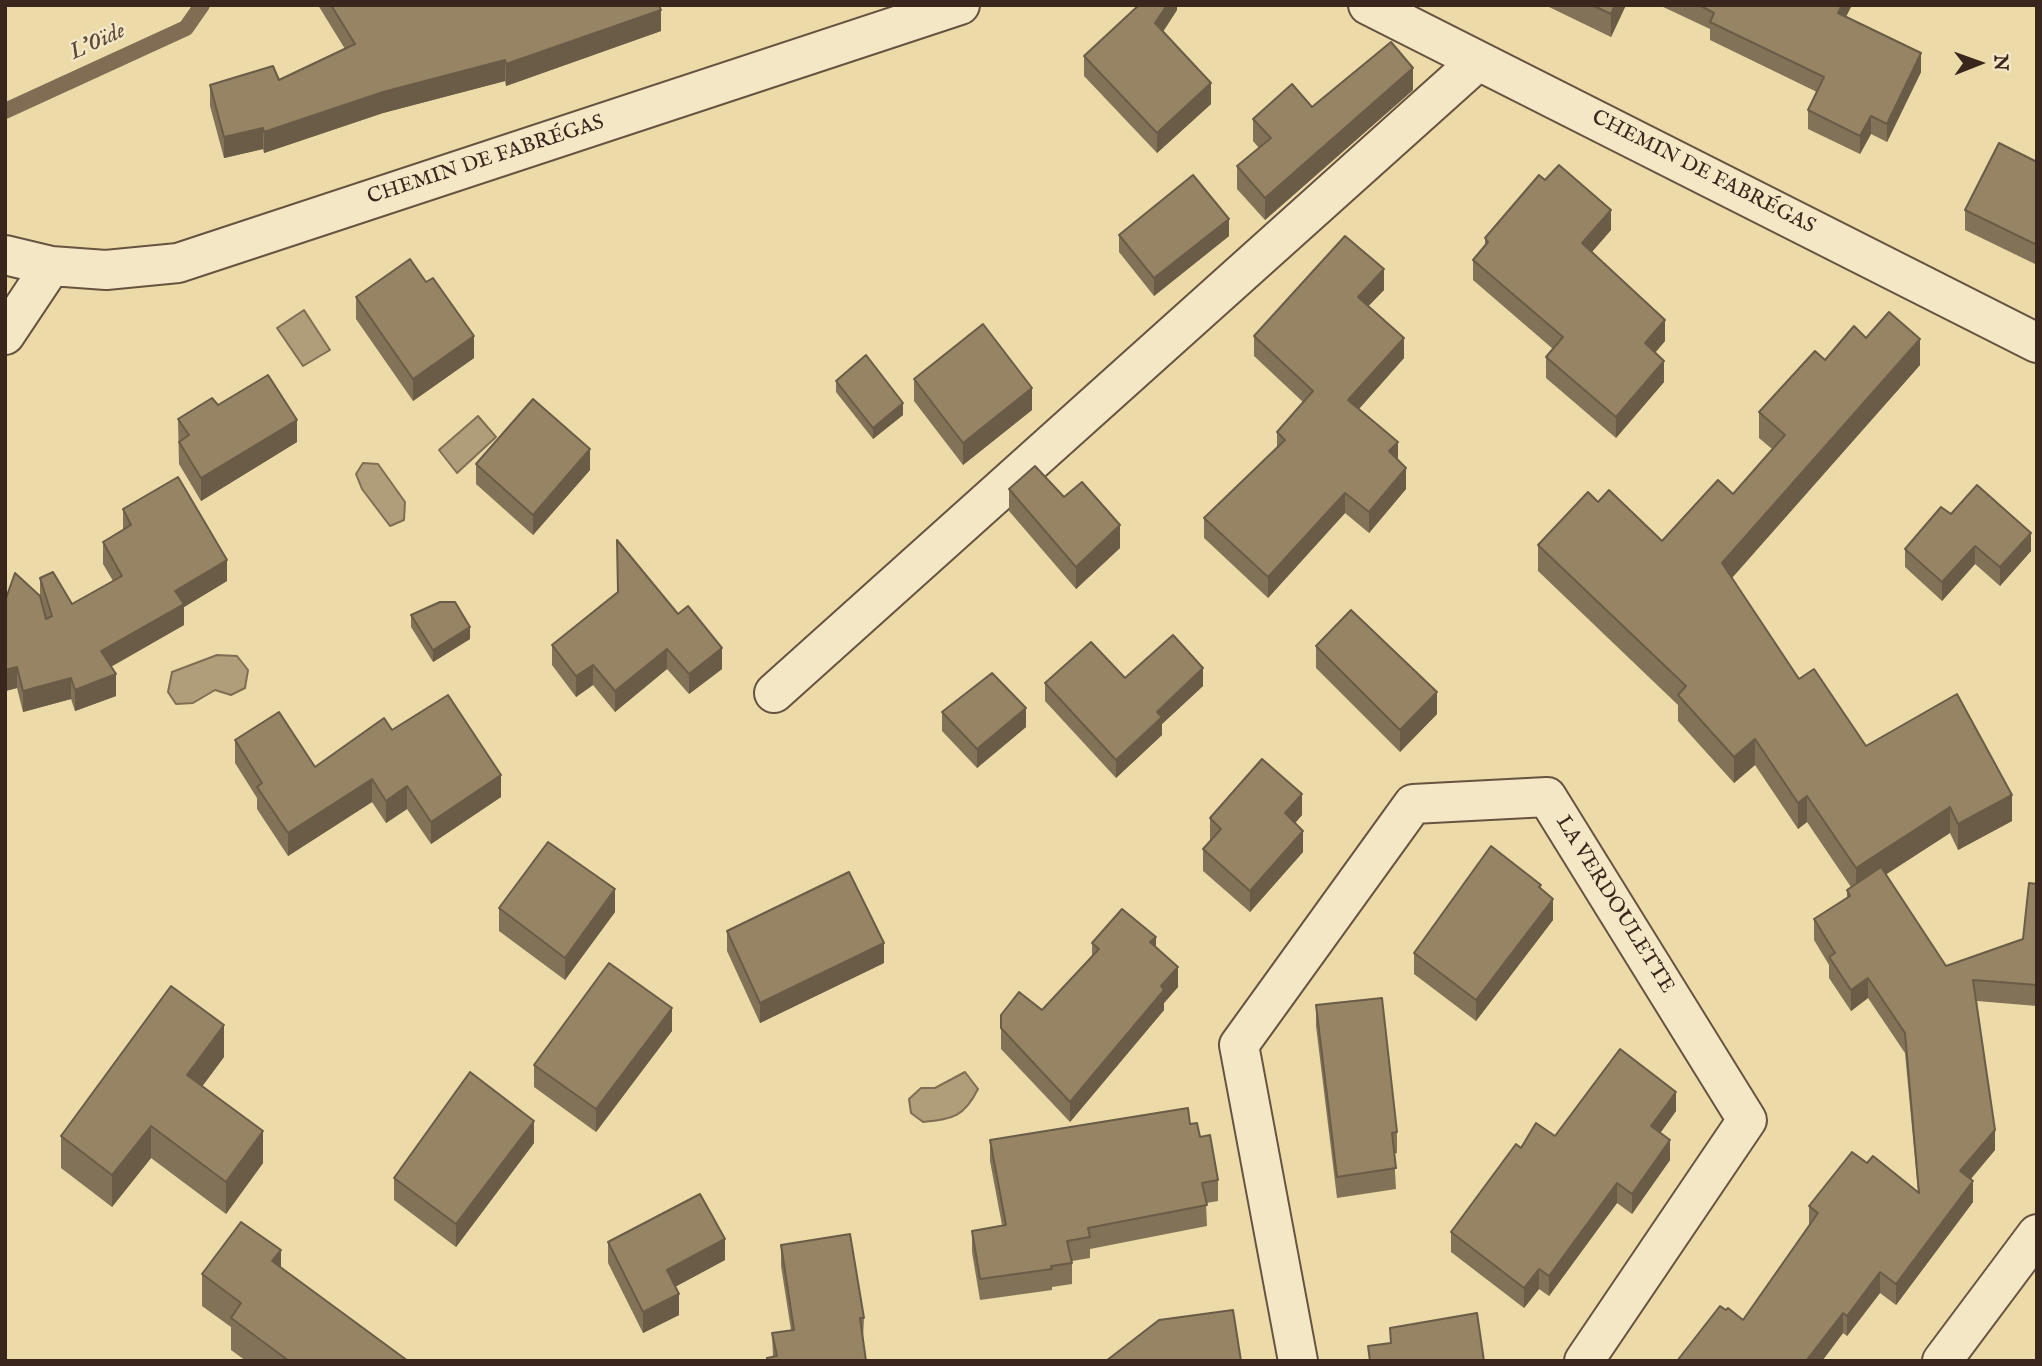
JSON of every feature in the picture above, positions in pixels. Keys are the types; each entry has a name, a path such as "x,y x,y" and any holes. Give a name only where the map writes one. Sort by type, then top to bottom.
{"street":[{"name":"CHEMIN DE FABRÉGAS","path":"5,255 51,266 106,270 178,263 960,5"},
{"name":"CHEMIN DE FABRÉGAS","path":"1368,5 2037,343"},
{"path":"774,693 1478,61"},
{"path":"5,335 51,266"},
{"name":"LA VERDOULETTE","path":"1298,1361 1239,1045 1413,804 1547,797 1747,1120 1584,1361"},
{"path":"1942,1361 2037,1234"}],"shaded area":[{"path":"304,310 330,350 303,366 277,328"},
{"path":"478,416 496,437 457,473 439,450"},
{"path":"363,463 378,464 405,502 404,520 390,526 362,489 356,474"},
{"path":"217,655 237,656 248,670 245,688 231,695 215,690 193,703 176,704 168,692 172,672"},
{"path":"965,1072 978,1089 962,1111 950,1118 923,1122 911,1113 909,1099 921,1088 935,1088"}],"building":[{"path":"331,5 659,5 661,10 506,64 505,60 383,92 264,132 263,128 224,137 210,85 273,66 279,80 355,44"},
{"path":"1139,5 1167,5 1155,23 1211,83 1157,133 1084,56"},
{"path":"1592,5 1615,5 1611,14"},
{"path":"1699,5 1842,5 1838,13 1921,53 1887,124 1871,116 1860,136 1808,110 1824,77 1710,22 1714,13"},
{"path":"1391,42 1413,68 1265,198 1237,166 1271,138 1253,119 1292,84 1312,107"},
{"path":"1999,143 2037,162 2035,244 1965,210"},
{"path":"1559,165 1611,210 1582,243 1665,320 1645,343 1664,361 1616,417 1546,357 1563,337 1473,260 1488,242 1485,238 1539,175 1545,180"},
{"path":"1193,175 1229,219 1154,278 1119,235"},
{"path":"1345,236 1384,269 1358,297 1404,338 1348,400 1398,442 1389,451 1406,468 1369,512 1345,493 1268,577 1204,518 1285,440 1277,432 1313,391 1254,336"},
{"path":"410,259 426,282 433,278 474,336 413,379 356,297"},
{"path":"1889,312 1920,339 1722,563 1799,679 1814,669 1866,746 1957,694 2012,795 1958,824 1950,807 1856,868 1807,796 1798,803 1755,739 1734,757 1678,695 1686,686 1538,545 1588,492 1598,502 1609,490 1662,541 1718,480 1733,494 1785,435 1759,412 1815,351 1825,360 1854,326 1866,338"},
{"path":"983,324 1032,388 963,443 914,379"},
{"path":"866,355 903,403 873,428 836,381"},
{"path":"268,375 297,420 201,478 179,442 189,435 178,419 212,398 218,405"},
{"path":"533,399 590,449 533,515 476,464"},
{"path":"1035,466 1064,497 1082,482 1120,525 1076,567 1009,489"},
{"path":"178,477 227,560 175,591 184,604 101,651 116,674 75,690 71,678 23,691 17,667 5,670 5,601 15,573 40,596 46,619 52,616 40,578 53,572 72,604 122,576 103,542 131,525 123,509"},
{"path":"1977,485 2031,533 2000,567 1975,546 1942,582 1905,549 1941,507 1951,514"},
{"path":"617,540 678,614 688,606 722,648 689,674 667,649 615,691 593,665 576,676 552,645 618,592"},
{"path":"440,602 455,602 470,627 433,650 411,615"},
{"path":"1351,610 1437,692 1400,730 1316,646"},
{"path":"1173,635 1203,668 1157,712 1162,717 1116,760 1045,683 1091,642 1125,678"},
{"path":"992,673 1026,708 977,749 942,712"},
{"path":"448,695 501,775 431,822 407,786 386,801 372,779 288,833 257,787 262,783 235,740 279,712 315,767 384,718 392,730"},
{"path":"1262,759 1302,794 1285,813 1303,831 1250,891 1203,849 1221,829 1210,818"},
{"path":"548,842 615,889 565,958 499,908"},
{"path":"1491,846 1541,885 1539,887 1553,899 1476,1000 1414,953"},
{"path":"1881,867 1946,966 2023,939 2029,883 2037,884 2037,985 1973,980 1995,1130 1960,1171 1973,1181 1896,1284 1880,1272 1847,1316 1843,1313 1806,1361 1677,1361 1720,1306 1726,1310 1728,1308 1743,1320 1818,1213 1809,1206 1852,1152 1867,1163 1873,1156 1919,1193 1905,1033 1868,978 1851,990 1829,957 1835,953 1814,919 1850,896 1847,890"},
{"path":"849,872 884,943 760,1003 727,931"},
{"path":"1122,909 1156,937 1150,942 1178,967 1161,986 1164,990 1070,1102 1001,1028 1001,1015 1019,992 1042,1010 1099,949 1092,943"},
{"path":"609,963 672,1008 596,1109 534,1065"},
{"path":"171,986 224,1025 187,1075 263,1131 226,1182 151,1126 112,1175 61,1136"},
{"path":"1382,998 1397,1132 1392,1133 1396,1168 1337,1177 1316,1005"},
{"path":"1620,1049 1676,1092 1651,1126 1670,1140 1632,1194 1617,1183 1549,1276 1539,1269 1524,1288 1451,1232 1516,1144 1521,1148 1536,1123 1555,1136"},
{"path":"470,1072 534,1121 456,1224 394,1178"},
{"path":"1188,1108 1190,1124 1197,1123 1200,1137 1210,1135 1218,1180 1202,1183 1207,1205 1088,1228 1090,1237 1067,1241 1072,1263 1051,1266 1052,1269 980,1279 972,1231 1006,1225 990,1140"},
{"path":"700,1194 725,1239 667,1270 679,1294 643,1312 608,1242"},
{"path":"241,1222 281,1250 272,1261 408,1361 289,1361 231,1318 241,1303 202,1274"},
{"path":"850,1234 864,1318 860,1318 866,1361 767,1361 767,1358 777,1356 772,1333 794,1330 781,1245"},
{"path":"1233,1310 1241,1361 1106,1361 1159,1320"},
{"path":"1477,1313 1484,1361 1370,1361 1368,1346 1391,1343 1390,1328"}],"waterway":[{"name":"L'Oïde","path":"5,111 186,28 202,5"}]}
